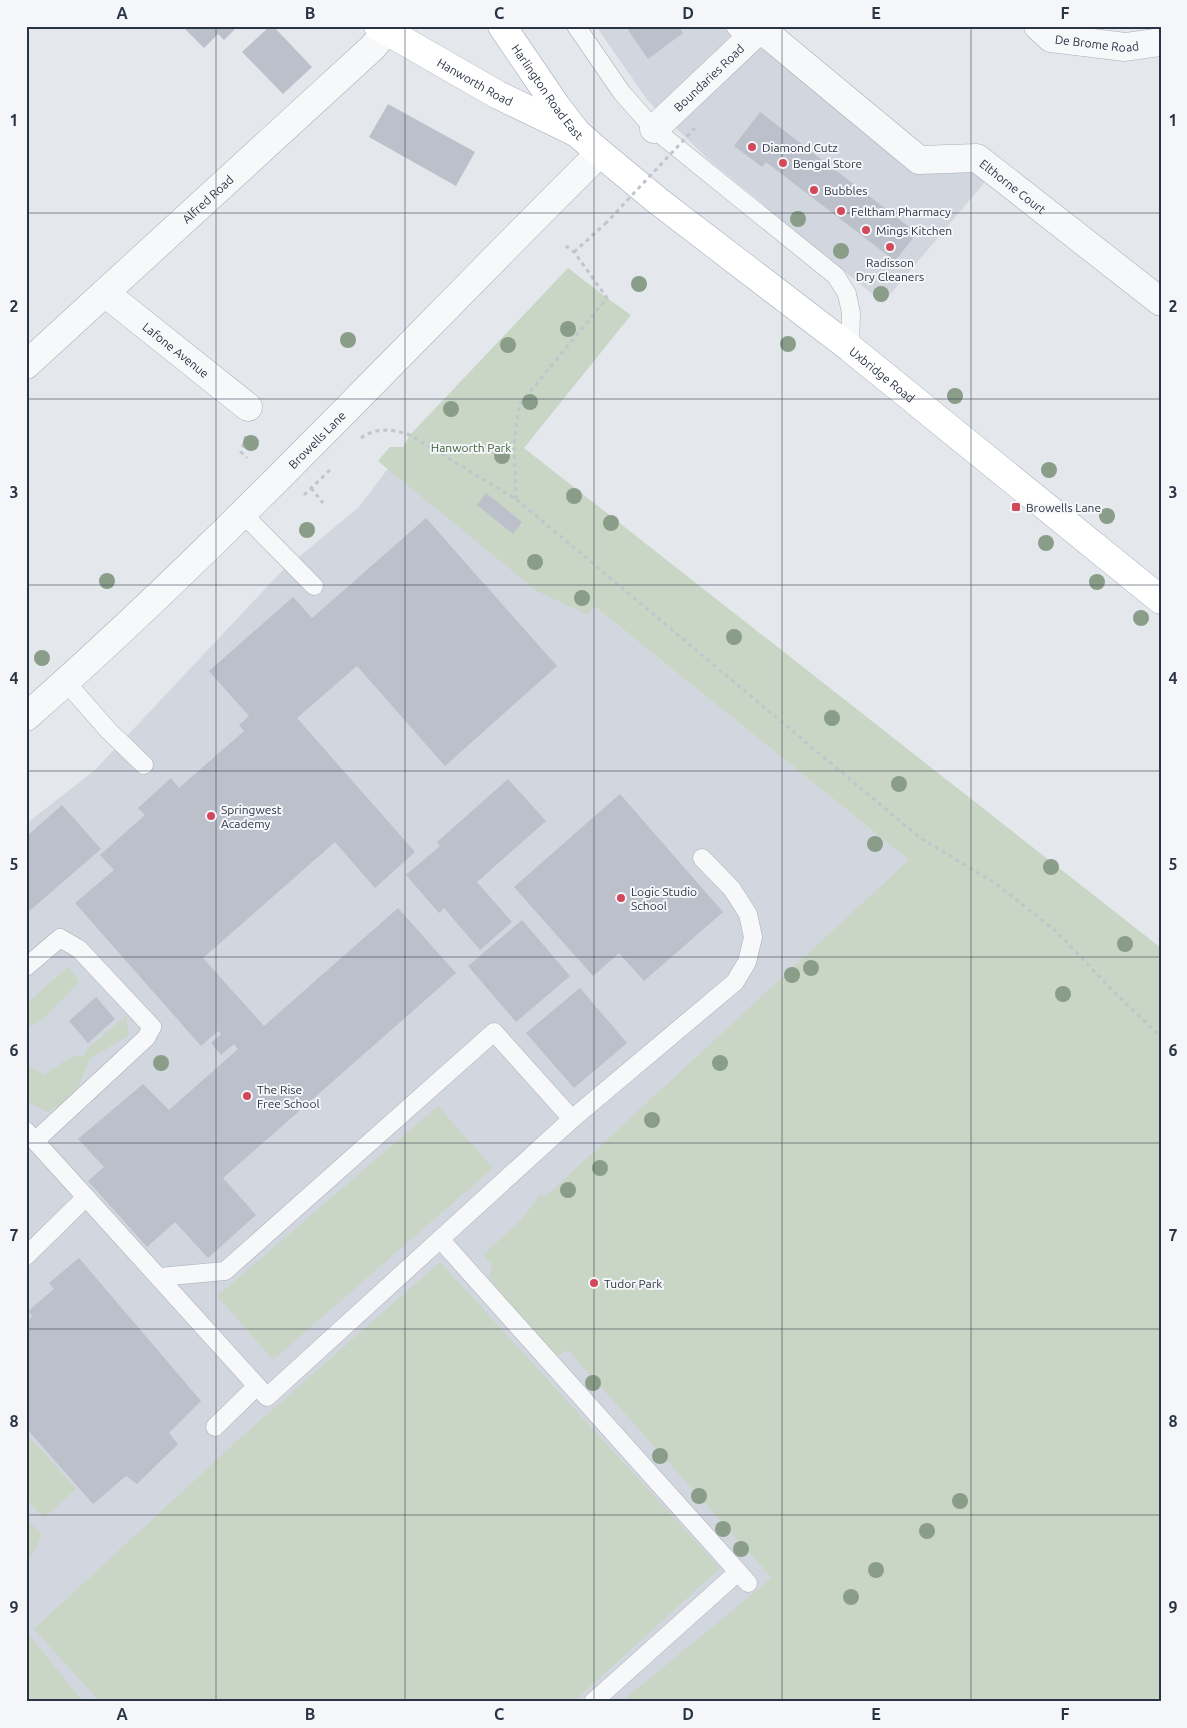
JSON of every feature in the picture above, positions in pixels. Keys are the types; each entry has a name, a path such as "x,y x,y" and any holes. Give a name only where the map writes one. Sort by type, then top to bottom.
{"main road":[{"name":"Harlington Road East","path":"502,26 557,107 577,132 600,153"},
{"name":"Hanworth Road","path":"382,28 498,95 577,132"},
{"name":"Uxbridge Road","path":"600,153 658,201 850,348 1161,600"}],"street":[{"name":"De Brome Road","path":"1038,26 1051,38 1125,47 1161,42"},
{"name":"Alfred Road","path":"26,365 373,47 382,28"},
{"name":"Boundaries Road","path":"654,129 752,31"},
{"name":"Elthorne Court","path":"752,31 920,160 977,158 1161,302"},
{"name":"Browells Lane","path":"26,717 66,682 243,514 381,375 454,298 600,153"},
{"name":"Lafone Avenue","path":"105,293 248,407"}],"lane":[{"path":"576,26 622,92 654,129 836,276 848,294 851,313 850,348"},
{"path":"243,514 314,586"},
{"path":"66,682 108,730 144,765"},
{"path":"26,967 60,938 78,950 152,1027 146,1038 31,1136 267,1397 572,1119 735,982 747,962 753,937 748,914 732,889 702,858"},
{"path":"159,1277 225,1272 494,1032 572,1119"},
{"path":"26,1256 86,1197"},
{"path":"440,1239 743,1578 593,1702"},
{"path":"215,1427 257,1386"}],"path":[{"path":"574,252 604,224 695,128"},
{"path":"516,499 514,445 519,405 607,298 574,252 566,246"},
{"path":"394,430 410,435 516,499 920,838 995,883 1057,932 1115,993 1161,1037"},
{"path":"246,436 241,452 247,458"},
{"path":"308,486 323,503"}],"shaded area":[{"path":"596,26 763,26 919,160 994,171 883,303 708,159 648,101"},
{"name":"Tudor Park","path":"399,454 517,544 909,860 1161,1702 26,1702 26,824 95,770 281,572 359,507"}],"green space":[{"name":"Hanworth Park","path":"568,268 631,315 524,448 1161,948 1161,1702 621,1702 772,1578 568,1350 556,1356 512,1309 489,1277 492,1265 483,1255 522,1219 541,1194 545,1197 909,860 594,606 588,615 537,591 378,461 390,447 403,447 410,435"},
{"path":"69,966 79,982 42,1020 26,1029 26,1004"},
{"path":"126,1016 129,1035 90,1059 74,1096 48,1112 26,1101 26,1064 43,1075 73,1056 84,1056 89,1047"},
{"path":"438,1106 493,1168 273,1360 217,1296"},
{"path":"440,1262 720,1568 573,1702 100,1702 34,1629 236,1442"},
{"path":"26,1433 76,1489 44,1518 26,1499"},
{"path":"26,1518 42,1536 26,1566"},
{"path":"26,1631 83,1702 26,1702"}],"building":[{"path":"186,26 238,26 224,40 218,34 204,48 184,28"},
{"path":"270,26 273,26 312,67 283,94 242,52"},
{"path":"633,26 678,26 683,33 648,59 628,30"},
{"path":"388,104 475,152 456,186 369,137"},
{"path":"760,112 917,233 895,261 766,162 762,167 734,146"},
{"path":"486,493 522,522 513,534 477,505"},
{"path":"426,518 557,666 445,766 357,666 297,718 415,852 375,888 335,842 203,958 264,1026 398,908 456,973 223,1178 256,1215 208,1258 175,1222 147,1247 88,1181 104,1167 78,1139 143,1084 169,1110 238,1049 234,1044 221,1055 211,1043 221,1034 218,1031 201,1046 75,903 114,870 100,855 145,815 138,808 171,778 179,788 244,731 239,725 249,716 209,671 293,597 312,618"},
{"path":"508,779 546,821 477,882 512,922 480,950 444,908 439,913 406,875 440,846 437,842"},
{"path":"620,794 723,912 644,981 619,953 593,976 514,887"},
{"path":"62,805 101,849 27,913 26,837"},
{"path":"522,920 570,976 516,1022 468,966"},
{"path":"580,988 627,1043 574,1088 526,1033"},
{"path":"96,997 115,1019 88,1043 69,1021"},
{"path":"79,1258 201,1401 169,1433 178,1444 137,1484 126,1476 93,1504 26,1428 26,1322 32,1316 28,1311 54,1289 49,1283"}],"place":[{"name":"Diamond Cutz","path":"752,147"},
{"name":"Bengal Store","path":"783,163"},
{"name":"Bubbles","path":"814,190"},
{"name":"Feltham Pharmacy","path":"841,211"},
{"name":"Mings Kitchen","path":"866,230"},
{"name":"Radisson Dry Cleaners","path":"890,247"},
{"name":"Browells Lane","path":"1016,507"},
{"name":"Springwest Academy","path":"211,816"},
{"name":"Logic Studio School","path":"621,898"},
{"name":"The Rise Free School","path":"247,1096"},
{"name":"Tudor Park","path":"594,1283"}]}
